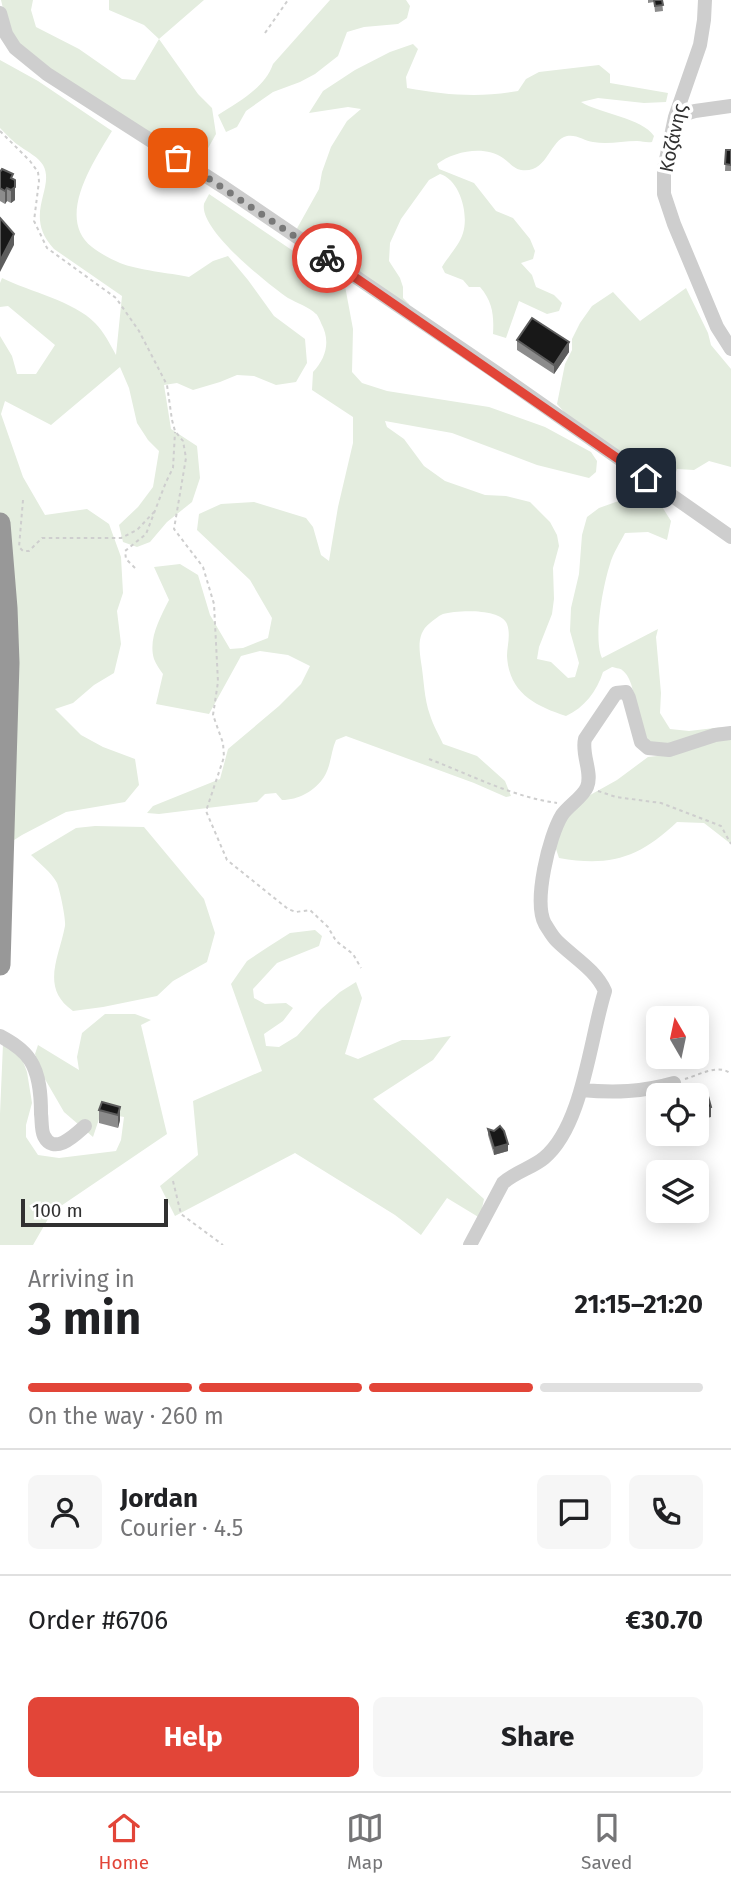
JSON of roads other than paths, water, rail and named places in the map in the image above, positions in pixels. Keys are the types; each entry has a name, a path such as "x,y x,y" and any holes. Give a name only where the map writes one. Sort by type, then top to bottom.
{"highway":[{"path":"0,523 8,618 0,965"}],"street":[{"name":"Κοζάνης","path":"705,0 700,45 675,117 664,169 664,194 717,327 731,349"},
{"path":"0,13 6,34 15,48 47,74 281,227 731,537"},
{"path":"675,117 695,111 731,107"},
{"path":"470,1245 503,1183 545,1157 568,1129 581,1090 605,991 594,974 555,939 543,919 540,902 545,861 561,816 587,787 588,774 583,744 585,739 615,693 626,692 641,742 648,748 668,750 715,735 731,733"},
{"path":"0,1036 11,1042 31,1061 39,1081 44,1137 60,1144 71,1139 85,1126"},
{"path":"581,1090 646,1090"}]}
